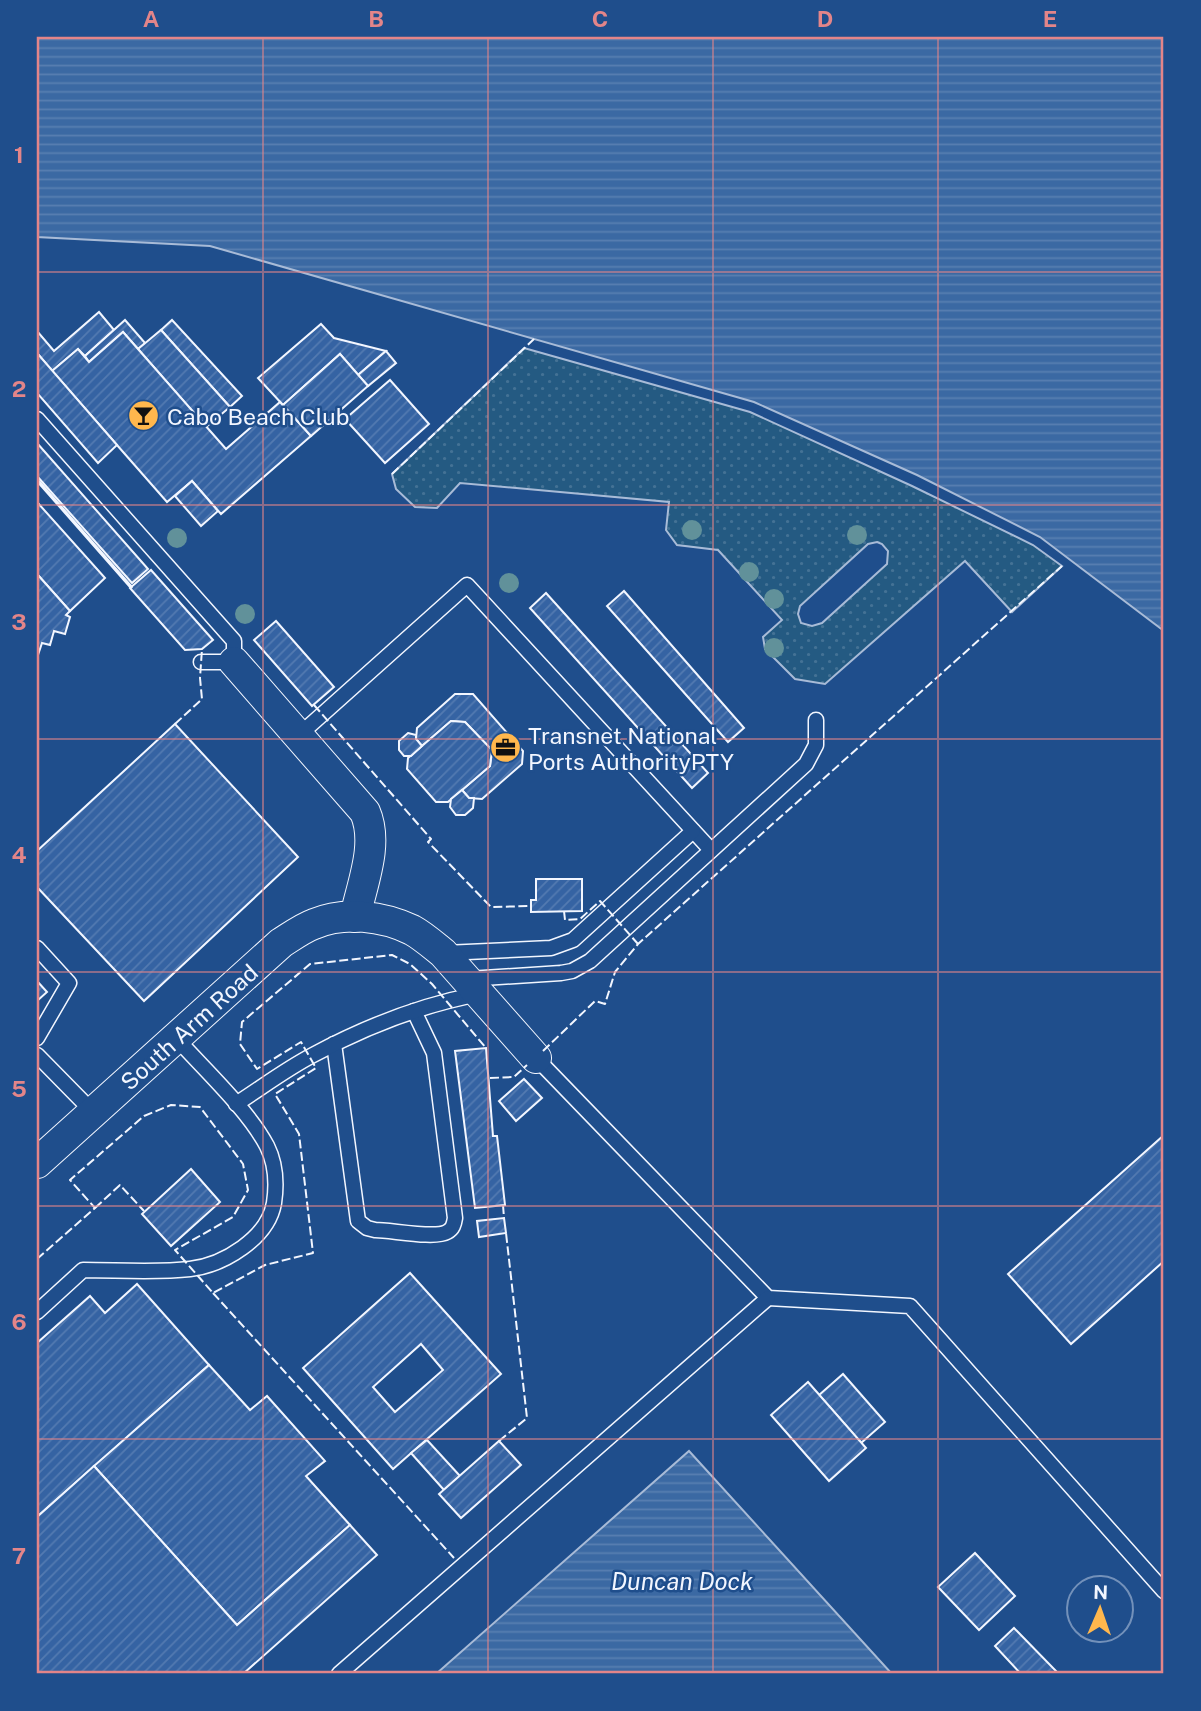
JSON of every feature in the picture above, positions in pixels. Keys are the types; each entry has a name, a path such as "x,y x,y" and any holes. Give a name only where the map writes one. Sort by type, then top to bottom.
{"street":[{"path":"234,663 358,803 369,822 371,845 355,916"},
{"name":"South Arm Road","path":"37,1163 281,943 315,923 335,918 374,918 412,930 443,953 536,1058"}],"lane":[{"path":"37,419 234,641 234,663 201,662"},
{"path":"298,736 467,585 711,850"},
{"path":"236,1104 310,1056 334,1044 473,987 561,974 582,966 806,764 816,745 816,720"},
{"path":"443,953 551,948 564,945 582,933 693,831"},
{"path":"37,948 69,983 37,1038"},
{"path":"334,1044 358,1221 374,1230 434,1235 447,1232 452,1228 455,1218 433,1053 414,1011"},
{"path":"37,1312 83,1270 192,1269 244,1247 255,1239 266,1225 273,1208 276,1177 268,1148 236,1104 177,1038"},
{"path":"37,1055 93,1112"},
{"path":"536,1058 768,1298 910,1306 1164,1591"},
{"path":"339,1674 768,1298"}],"shaded area":[{"path":"524,348 750,412 1033,545 1062,566 1012,612 965,561 825,684 795,679 765,649 763,637 782,620 718,550 677,545 666,530 669,502 460,483 437,508 415,507 396,489 392,474","holes":["868,544 882,544 888,551 887,564 822,623 812,626 801,623 798,614 800,606"]}],"water":[{"path":"37,37 1164,37 1164,631 1040,537 917,475 754,402 210,246 37,237"},
{"name":"Duncan Dock","path":"689,1451 892,1674 436,1674"}],"building":[{"path":"99,312 114,330 85,356 78,349 52,371 37,353 37,331 54,351"},
{"path":"125,320 145,343 138,349 123,332 89,362 85,356"},
{"path":"172,320 242,396 230,407 161,330"},
{"path":"321,324 334,338 386,351 358,375 340,354 283,405 258,378"},
{"path":"161,330 230,407 206,427 138,349"},
{"name":"Cabo Beach Club","path":"123,332 226,449 280,402 311,436 221,514 192,481 167,502 52,371 78,349 89,362"},
{"path":"386,351 396,363 368,386 358,375"},
{"path":"37,353 117,445 98,463 37,393"},
{"path":"340,354 368,386 311,436 283,405"},
{"path":"390,380 429,424 385,463 345,419"},
{"path":"37,443 148,569 132,583 37,476"},
{"path":"192,481 218,511 201,526 175,496"},
{"path":"37,502 105,578 70,611 37,574"},
{"path":"151,570 213,640 202,649 185,650 130,588"},
{"path":"37,574 70,611 66,615 70,617 65,634 54,631 50,645 42,643 37,658"},
{"path":"624,591 744,728 728,742 607,606"},
{"path":"546,593 708,773 692,788 530,608"},
{"path":"276,621 334,687 312,706 254,640"},
{"name":"Transnet National Ports AuthorityPTY","path":"455,694 473,694 523,751 522,764 482,799 469,798 462,790 490,766 492,750 465,722 451,721 422,746 416,739 417,728"},
{"path":"451,721 465,722 492,750 490,766 448,802 436,802 407,769 408,758"},
{"path":"175,724 298,857 144,1001 37,887 37,851"},
{"path":"408,733 416,735 422,746 411,756 404,756 399,750 399,741"},
{"path":"462,790 469,798 474,798 473,808 465,815 456,815 450,807 451,799"},
{"path":"536,879 582,879 582,911 531,912 531,900 536,900"},
{"path":"37,981 47,992 37,1001"},
{"path":"486,1048 493,1136 497,1136 505,1205 475,1208 455,1051"},
{"path":"524,1079 542,1098 516,1121 499,1101"},
{"path":"1164,1135 1164,1261 1071,1344 1008,1274"},
{"path":"191,1169 220,1202 171,1246 142,1214"},
{"path":"504,1218 506,1233 479,1237 477,1221"},
{"path":"410,1273 501,1374 393,1469 303,1368","holes":["421,1344 443,1370 395,1412 373,1387"]},
{"path":"137,1284 209,1365 37,1517 37,1343 90,1296 105,1313"},
{"path":"209,1365 250,1410 267,1396 325,1461 306,1476 350,1525 237,1625 94,1466"},
{"path":"843,1374 885,1422 861,1443 819,1395"},
{"path":"808,1382 866,1448 829,1481 771,1415"},
{"path":"427,1440 460,1476 444,1490 411,1453"},
{"path":"499,1441 521,1465 461,1518 439,1494"},
{"path":"94,1466 237,1625 350,1525 377,1555 243,1674 37,1674 37,1517"},
{"path":"975,1553 1015,1596 979,1630 938,1587"},
{"path":"1014,1628 1056,1671 1053,1674 1021,1674 995,1646"}],"fence":[{"path":"392,474 534,339"},
{"path":"543,1051 595,1001 605,1004 615,972 638,944 1062,566"},
{"path":"175,724 202,699 202,649"},
{"path":"314,705 431,839 428,842 491,907 531,906"},
{"path":"564,911 565,920 580,919 600,901 638,944"},
{"path":"37,1259 95,1208 70,1180 144,1116 171,1105 200,1107 243,1164 248,1190 233,1217 175,1250 213,1293 265,1265 313,1253 299,1134 275,1094 316,1068 301,1042 257,1069 240,1044 242,1022 310,964 392,955 410,964 432,984 486,1048"},
{"path":"490,1078 514,1077 527,1065"},
{"path":"95,1208 120,1185 144,1211"},
{"path":"503,1205 504,1218"},
{"path":"499,1441 527,1418 506,1233"},
{"path":"213,1293 454,1558"}],"wall":[{"path":"37,480 131,587"}],"place":[{"name":"Cabo Beach Club","path":"144,416"},
{"name":"Transnet National Ports AuthorityPTY","path":"505,748"}]}
